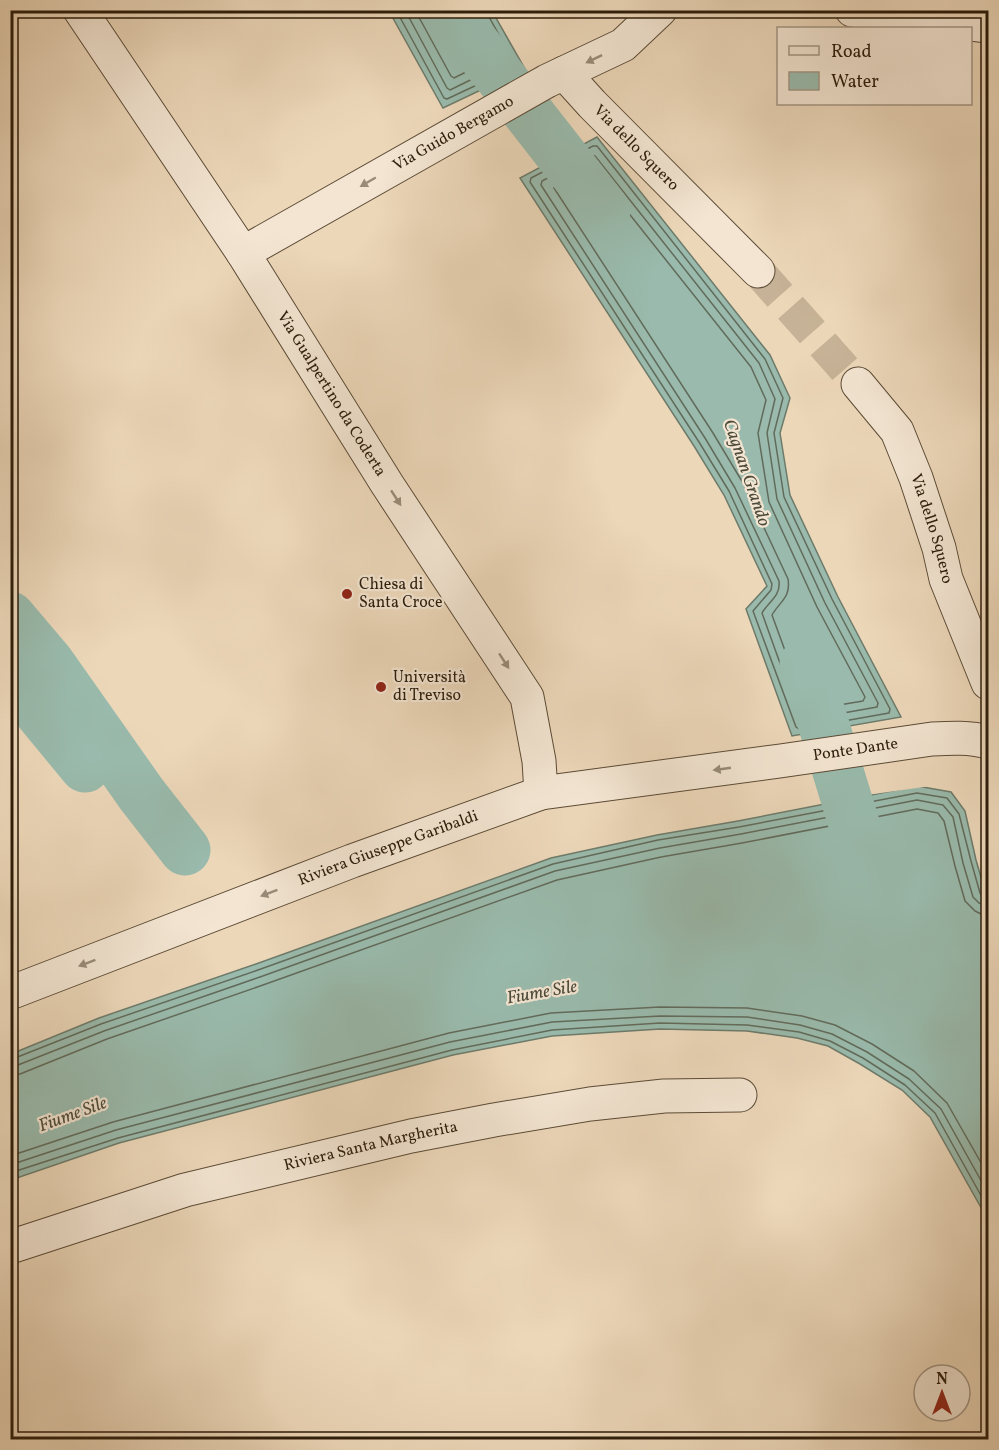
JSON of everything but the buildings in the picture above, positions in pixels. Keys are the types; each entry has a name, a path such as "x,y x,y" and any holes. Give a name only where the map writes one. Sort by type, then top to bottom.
{"street":[{"name":"Via Gualpertino da Coderta","path":"80,10 243,253 387,484 527,697 539,761 541,793"},
{"name":"Via Guido Bergamo","path":"243,253 437,142 556,77 623,45 660,10"},
{"path":"852,10 988,26"},
{"name":"Via dello Squero","path":"556,77 592,104 758,271"},
{"name":"Via dello Squero","path":"858,384 897,431 916,478 939,548 946,579 988,682"},
{"name":"Ponte Dante","path":"780,761 932,739 983,740"},
{"name":"Riviera Giuseppe Garibaldi","path":"10,993 352,861 541,793 780,761"},
{"name":"Riviera Santa Margherita","path":"10,1247 185,1190 411,1136 590,1104 664,1096 740,1095"}],"water":[{"path":"389,11 492,11 525,69 443,108"},
{"path":"597,137 770,355 790,398 780,433 790,495 838,597 901,717 792,736 746,609 767,586 724,495 520,178"},
{"name":"Fiume Sile","path":"917,786 951,792 965,811 988,901 988,1220 930,1117 902,1090 828,1046 797,1038 747,1031 660,1029 552,1036 453,1055 119,1143 11,1180 11,1054 99,1018 551,858 657,835"}],"pier":[{"path":"916,783 931,786 831,800"}],"waterway":[{"name":"Cagnan Grando","path":"448,10 605,211"},
{"path":"10,617 49,663 142,795 185,850"},
{"name":"Cagnan Grando","path":"805,664 867,866"},
{"path":"10,674 85,767"}],"tunnel":[{"path":"758,271 858,384"}],"place":[{"name":"Chiesa di Santa Croce","path":"347,594"},
{"name":"Università di Treviso","path":"381,687"}]}
